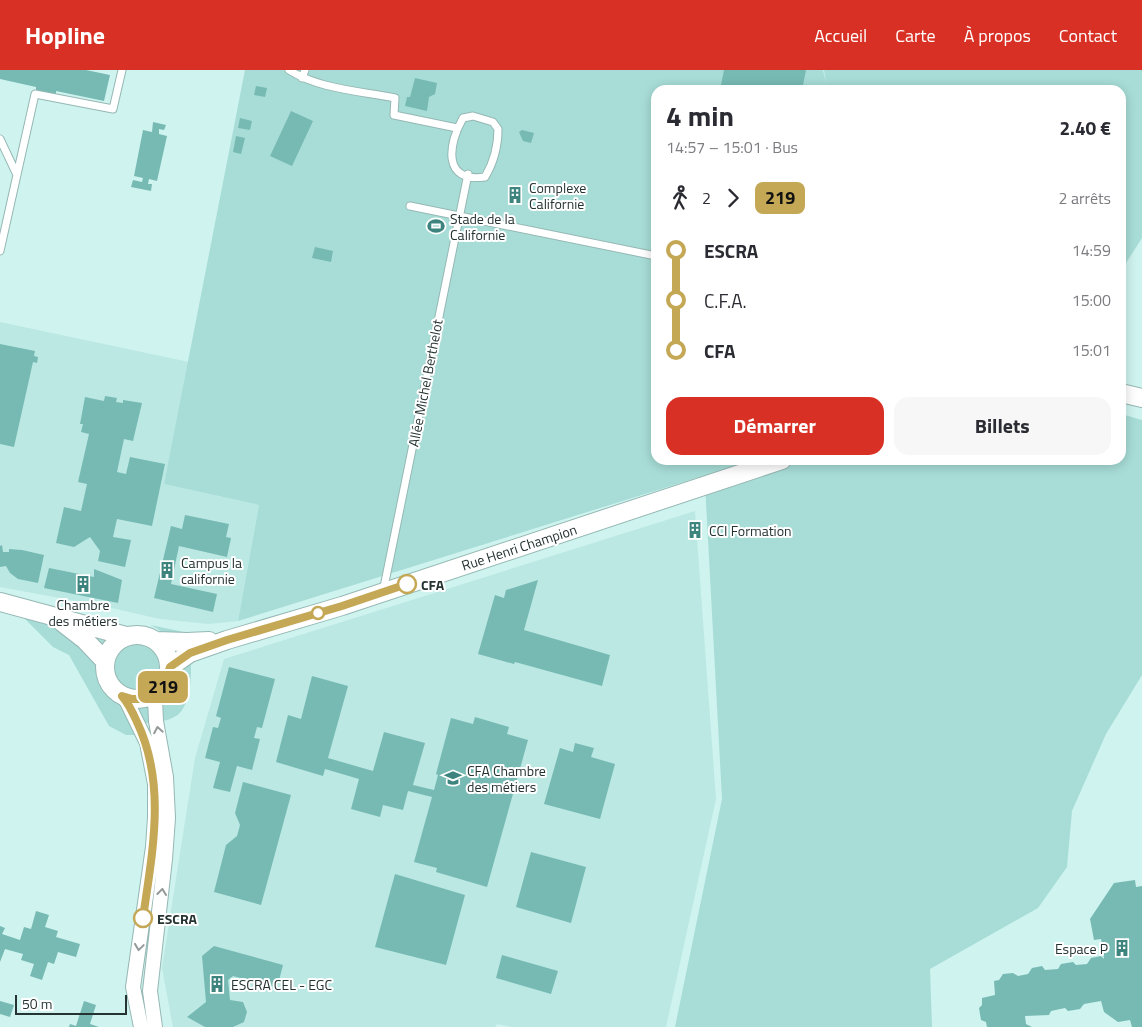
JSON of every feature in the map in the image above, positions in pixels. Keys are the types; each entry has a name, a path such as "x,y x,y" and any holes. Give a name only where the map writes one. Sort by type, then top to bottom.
{"street":[{"path":"1126,394 1142,398"},
{"name":"Rue Henri Champion","path":"170,667 190,653 227,640 383,592 767,465"},
{"path":"0,602 126,636 144,635 157,641 166,652 170,667 167,680 155,700 156,721 166,777 168,818 150,991 155,1027"},
{"path":"52,615 85,640 105,661"},
{"path":"126,636 113,646 105,661 105,670 109,683 127,702 147,743 155,784 153,847 133,987 141,1027"},
{"name":"Rue Henri Champion","path":"157,641 227,640"},
{"path":"122,696 142,699 160,690"}],"lane":[{"path":"0,251 35,94 113,109 122,70"},
{"path":"289,70 302,78 395,98 394,115 457,128"},
{"path":"302,78 305,70"},
{"path":"473,116 493,122 498,129 496,153 485,177 477,178 453,168 451,160 457,128 463,118 473,116"},
{"path":"0,139 17,176"},
{"name":"Allée Michel Berthelot","path":"383,592 468,175"},
{"path":"410,206 651,255"}],"shaded area":[{"name":"Stade de la Californie","path":"245,70 823,70 826,83 824,70 1142,70 1142,238 1126,263 1126,85 651,85 651,465 738,465 238,621 259,505 164,484"},
{"path":"0,322 189,362 164,484 259,505 238,621 209,624 160,619 103,606 0,587"},
{"path":"1126,415 1142,420 1142,675 1106,734 1072,811 1067,867 1038,908 930,969 932,1027 675,1027 722,799 705,484 766,465 1126,465"},
{"name":"CFA Chambre des métiers","path":"695,511 716,799 666,1027 512,1027 497,1024 495,1027 173,1027 162,968 195,758 224,659"},
{"path":"23,617 121,639 108,652 105,666 108,680 117,690 129,698 143,700 155,695 166,682 169,669 168,656 164,649 170,641 158,629 150,625 184,632 190,651 191,663 190,689 187,701 176,716 158,722 138,724 136,735 126,735 109,726 69,655 53,647"},
{"path":"132,644 142,644 154,650 159,658 159,676 154,684 146,689 132,690 124,687 117,680 114,672 114,662 117,654 124,647"}],"building":[{"path":"0,70 86,70 110,75 104,101 56,91 56,94 36,90 36,87 0,79"},
{"path":"724,70 806,70 803,85 721,85"},
{"path":"415,78 437,83 435,94 429,97 427,111 405,106 407,97 410,97"},
{"path":"256,86 267,88 265,97 254,95"},
{"path":"291,111 313,121 292,166 270,156"},
{"path":"240,118 252,121 250,130 238,128"},
{"path":"153,122 166,125 164,130 159,129 159,134 167,136 157,181 149,179 148,184 152,184 151,191 131,187 133,180 142,182 143,178 134,176 143,130 152,132"},
{"path":"522,130 534,133 531,143 523,141 519,132"},
{"path":"236,136 245,138 241,154 233,152"},
{"name":"Complexe Californie","path":"514,189 521,191 519,199 509,197 510,192"},
{"path":"315,247 333,251 331,262 312,258"},
{"path":"0,344 35,351 34,356 38,357 37,363 33,362 14,447 0,444"},
{"path":"105,396 117,398 116,402 123,403 123,400 142,403 133,441 124,439 117,472 126,474 130,457 165,464 152,526 117,519 113,537 131,540 125,567 98,561 100,551 90,537 74,547 56,543 64,507 81,511 87,484 78,482 89,434 81,432 83,424 80,424 85,397 104,401"},
{"name":"Campus la californie","path":"185,515 229,524 226,537 231,538 227,557 179,546 171,584 217,594 213,612 154,598 171,526 182,529"},
{"path":"2,545 3,552 9,552 9,549 44,555 38,583 18,579 10,573 6,566 0,567 0,546"},
{"name":"Chambre des métiers","path":"49,568 94,577 94,569 122,580 118,603 44,588"},
{"path":"538,580 524,630 610,655 602,686 478,654 495,595 504,598 506,590"},
{"path":"229,667 275,679 262,728 257,727 254,738 260,739 252,770 237,766 230,792 213,788 220,762 205,758 213,727 218,728 221,718 216,716"},
{"path":"312,676 348,686 328,758 373,771 384,732 425,743 413,785 434,790 438,775 436,774 451,718 473,724 475,717 509,727 507,734 528,740 487,887 436,872 437,868 414,862 432,797 408,791 403,810 383,805 380,817 351,809 359,779 325,769 323,776 276,762 288,715 301,719"},
{"path":"575,743 594,748 591,757 615,764 600,819 544,804 560,748 573,752"},
{"path":"243,782 291,795 261,905 214,892 226,845 237,836 240,825 235,813"},
{"path":"531,852 586,867 571,923 516,907"},
{"path":"395,874 465,895 446,965 375,947"},
{"name":"Espace P","path":"1135,880 1136,887 1142,886 1142,1027 1132,1027 1130,1020 1118,1022 1104,1012 1101,1001 1084,1004 1080,1009 1068,1011 1065,1008 1051,1011 1049,1015 1025,1016 1026,1024 1032,1027 987,1027 986,1022 981,1020 979,1008 982,1005 982,998 995,995 994,981 999,980 1003,974 1013,973 1018,976 1028,974 1032,968 1042,966 1045,970 1058,969 1061,964 1073,962 1076,965 1087,964 1091,958 1101,956 1104,959 1101,939 1094,940 1090,919 1114,883"},
{"path":"36,911 49,915 45,927 58,931 56,937 80,944 76,957 58,952 54,964 48,962 42,980 30,976 34,964 21,960 23,954 5,949 0,962 0,926 5,928 2,934 20,940 24,927 31,929"},
{"name":"ESCRA CEL - EGC","path":"214,946 283,965 277,988 233,976 228,980 230,1000 243,1002 247,1012 244,1022 233,1027 205,1027 187,1017 206,1002 202,956"},
{"path":"502,955 558,971 551,994 496,978"},
{"path":"0,1001 14,1005 10,1017 0,1014"},
{"path":"84,1001 96,1005 90,1024 99,1027 69,1027 70,1024 76,1026"}],"bus line":[{"name":"219","path":"143,918 153,847 155,784 147,743 127,702 122,696 132,699 148,698 164,685 169,676 170,667 190,653 407,584"}],"place":[{"name":"Complexe Californie","path":"515,195"},
{"name":"Stade de la Californie","path":"436,226"},
{"name":"CCI Formation","path":"695,530"},
{"name":"Campus la californie","path":"167,570"},
{"name":"Chambre des métiers","path":"83,584"},
{"name":"CFA","path":"407,584"},
{"name":"CFA Chambre des métiers","path":"453,778"},
{"name":"ESCRA","path":"143,918"},
{"name":"Espace P","path":"1122,948"},
{"name":"ESCRA CEL - EGC","path":"217,984"}]}
